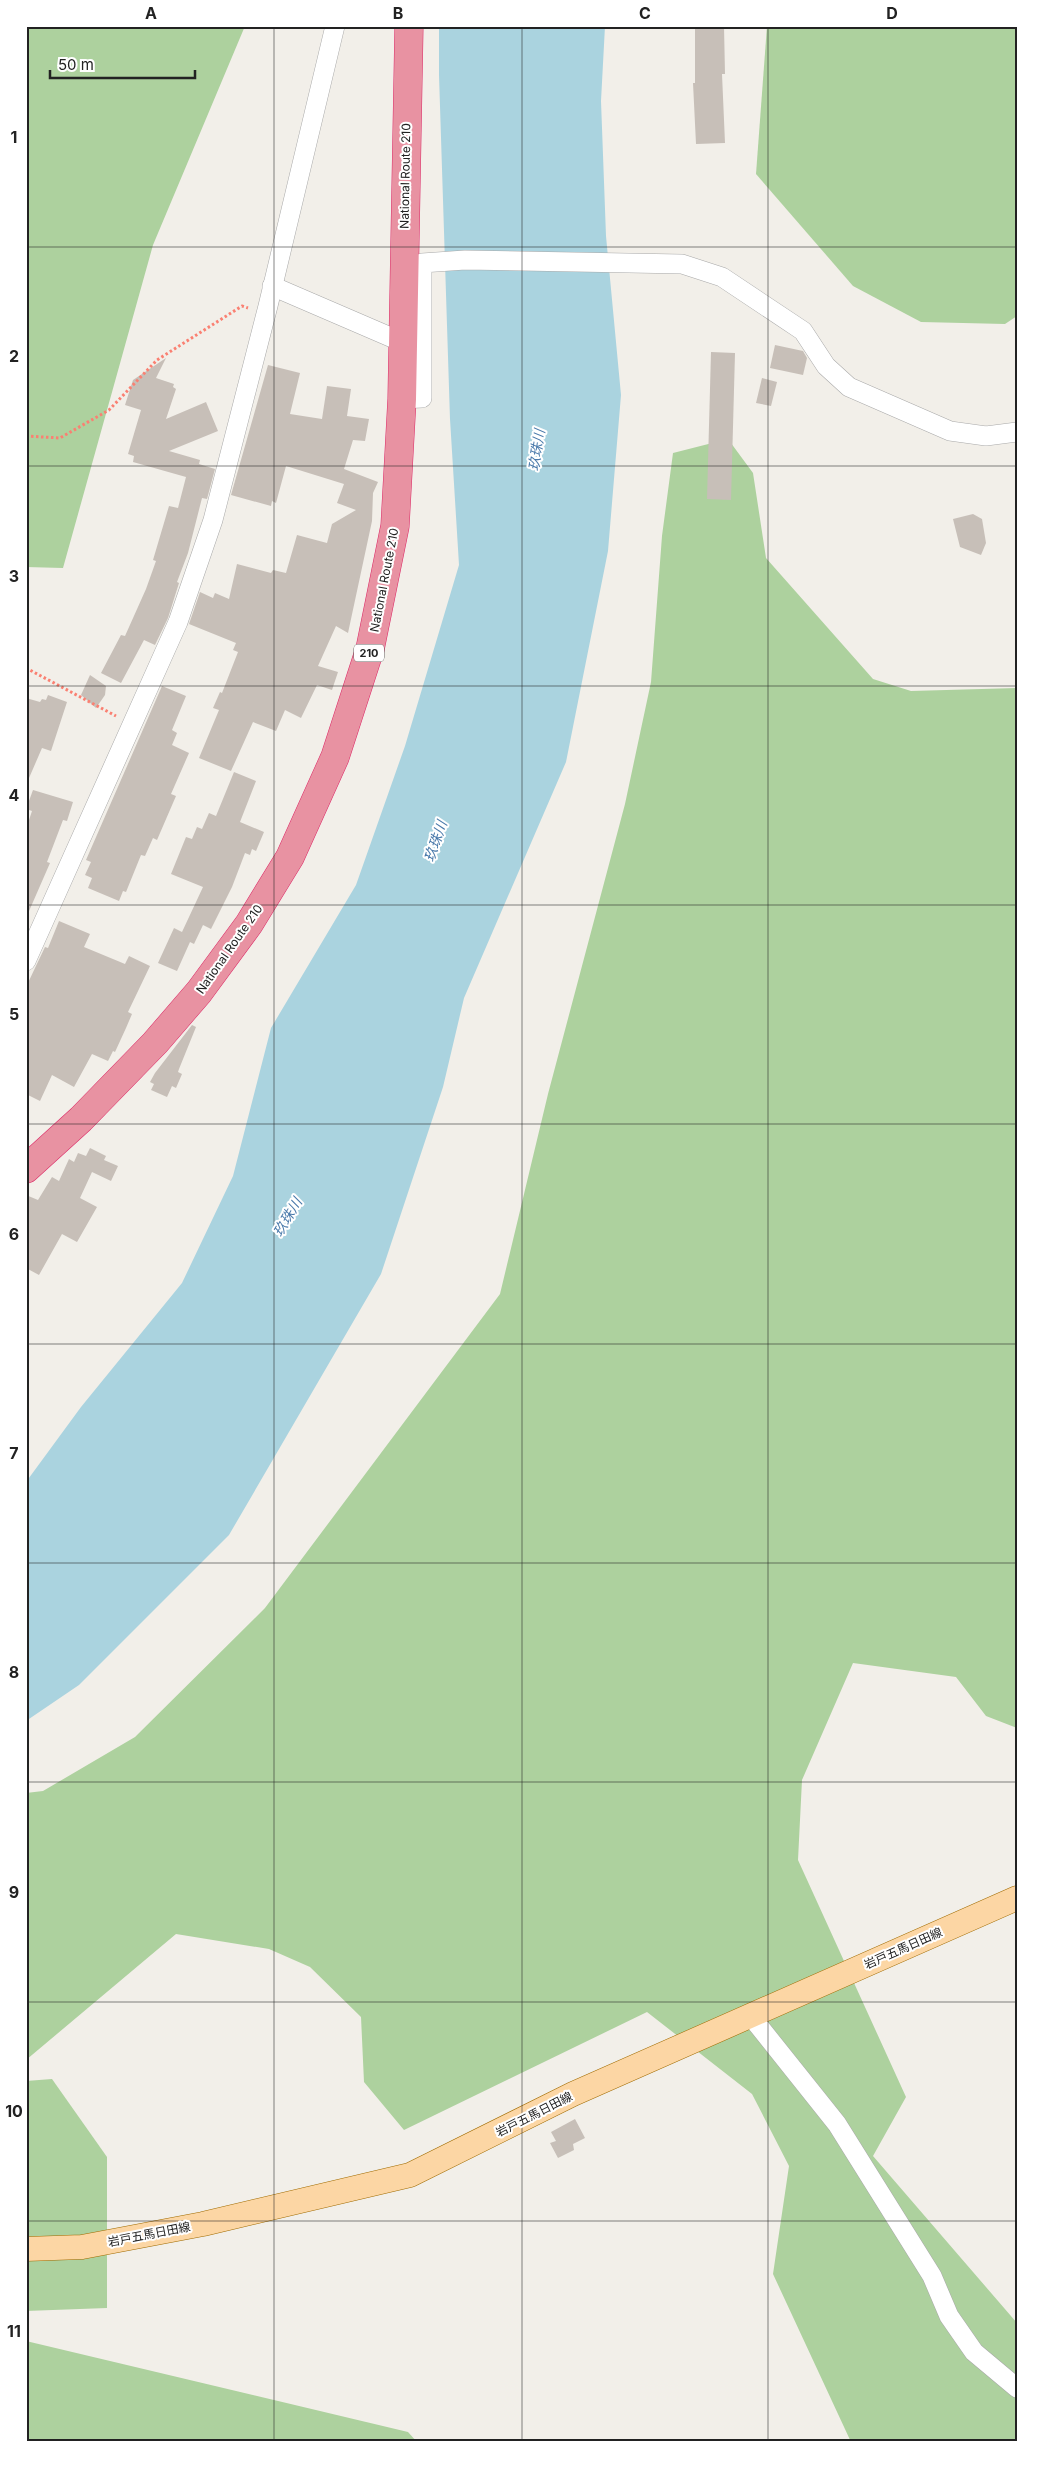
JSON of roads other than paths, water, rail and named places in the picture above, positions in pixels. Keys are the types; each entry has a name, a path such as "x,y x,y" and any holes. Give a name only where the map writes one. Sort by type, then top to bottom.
{"highway":[{"name":"National Route 210","path":"26,1169 81,1119 135,1064 199,992 249,924 290,857 334,758 370,648 395,526 402,399 409,26"}],"main road":[{"name":"岩戸五馬日田線","path":"26,2249 82,2247 203,2224 410,2175 573,2094 1017,1898"}],"street":[{"path":"26,960 178,622 212,520 268,306 335,26"},
{"path":"402,399 422,398 422,264 465,260 682,264 722,277 803,331 826,366 849,387 950,430 986,436 1017,432"},
{"path":"272,286 402,342"},
{"path":"750,2015 837,2124 932,2276 949,2316 974,2352 1017,2388"}],"water":[{"name":"玖珠川","path":"439,26 605,26 601,101 606,236 621,395 608,551 566,762 464,998 443,1087 381,1274 229,1535 79,1685 26,1721 26,1482 81,1407 182,1283 233,1176 271,1028 356,885 405,746 459,565 450,419"}]}
